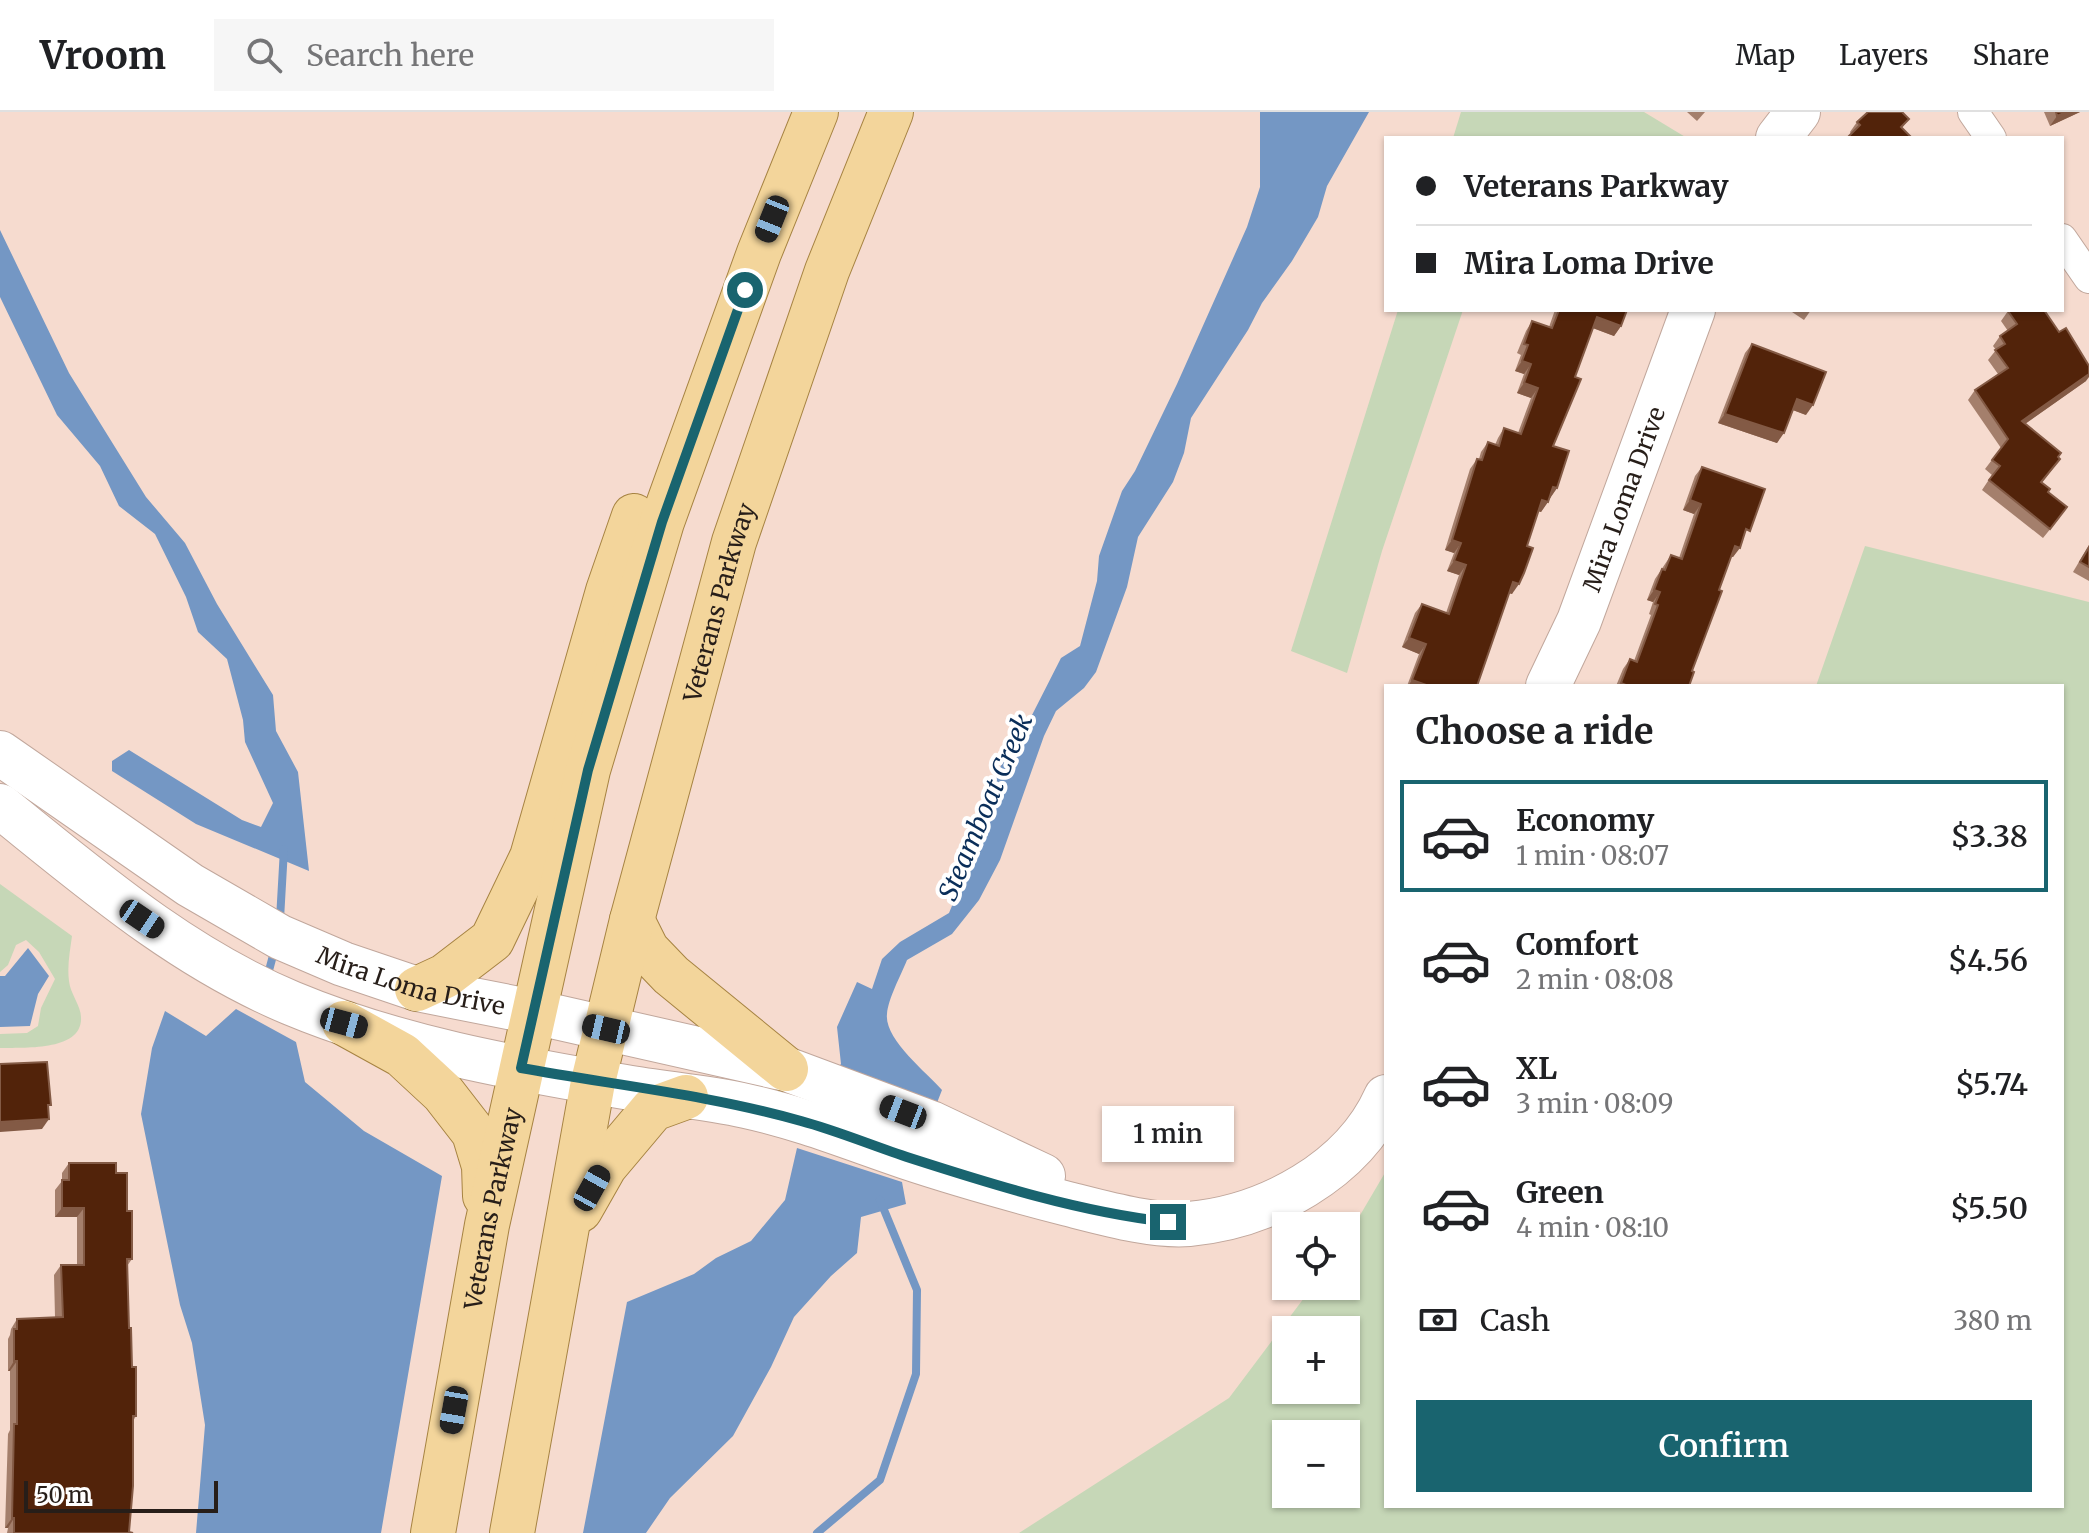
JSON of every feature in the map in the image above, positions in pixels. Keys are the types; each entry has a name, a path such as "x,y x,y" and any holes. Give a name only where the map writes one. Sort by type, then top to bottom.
{"main road":[{"name":"Veterans Parkway","path":"433,1533 487,1225 592,755 662,522 761,246 816,112"},
{"name":"Veterans Parkway","path":"512,1533 593,1082 632,920 734,542 827,271 891,112"},
{"path":"417,989 445,976 492,940 532,857 608,591 680,383 710,307 761,246"},
{"path":"632,920 647,950 671,975 804,1075"},
{"path":"344,1023 402,1055 443,1093 474,1133 484,1166 487,1225"},
{"path":"567,1232 605,1166 653,1109 686,1097"}],"street":[{"path":"1780,136 1798,112"},
{"path":"1973,112 1990,136"},
{"path":"2064,242 2089,278"},
{"name":"Mira Loma Drive","path":"1549,684 1579,621 1692,312"},
{"name":"Mira Loma Drive","path":"0,753 190,885 280,937 314,952 417,989 534,1012 804,1075 920,1140 1037,1196 1132,1217 1186,1224 1230,1217 1277,1201 1315,1179 1352,1147 1384,1101"},
{"name":"Mira Loma Drive","path":"0,806 142,919 231,973 289,1002 344,1023 474,1059 745,1106 801,1121 920,1140"}],"green space":[{"path":"1461,112 1644,112 1684,136 1454,136"},
{"path":"1397,312 1462,312 1382,551 1347,673 1291,651"},
{"path":"1865,546 2089,602 2089,1533 1019,1533 1229,1398 1272,1341 1272,1404 1360,1404 1360,1316 1290,1316 1302,1300 1360,1300 1360,1215 1384,1174 1384,1508 2064,1508 2064,684 1817,684"},
{"path":"0,884 72,936 69,981 81,1017 79,1028 62,1042 36,1047 0,1048 0,1034 27,1033 38,1026 41,1008 55,979 39,952 26,940 16,945 8,965 0,972"}],"water":[{"path":"1260,112 1369,112 1327,186 1318,217 1191,418 1184,453 1173,482 1138,537 1127,587 1096,672 1084,688 1056,711 1044,736 1000,860 979,900 952,934 907,960 895,987 887,1014 892,1034 907,1055 942,1090 926,1131 813,1093 841,1064 837,1027 857,982 872,989 882,959 900,942 949,913 976,848 999,769 1032,715 1061,658 1080,646 1097,581 1099,556 1122,491 1135,471 1177,384 1247,227 1260,187"},
{"path":"0,230 69,373 146,497 185,543 217,604 273,695 276,731 298,772 309,871 196,824 112,771 112,761 129,750 242,820 261,827 273,803 245,742 243,720 227,659 198,632 186,597 155,534 119,506 100,466 57,415 0,297"},
{"path":"28,948 49,976 38,994 30,1026 0,1027 0,976 5,976"},
{"path":"236,1009 296,1042 305,1082 364,1131 442,1176 381,1533 196,1533 205,1425 192,1343 180,1305 141,1114 152,1048 165,1011 206,1036"},
{"path":"797,1148 902,1182 906,1204 861,1217 857,1253 794,1317 733,1436 670,1498 646,1533 583,1533 627,1302 694,1274 716,1258 751,1241 785,1200"}],"building":[{"path":"1868,112 1902,112 1909,119 1901,127 1910,136 1849,136 1860,125 1857,122"},
{"path":"1558,312 1626,312 1621,326 1597,317 1575,377 1581,379 1553,446 1569,451 1557,488 1553,487 1548,502 1542,500 1527,546 1533,548 1519,584 1513,582 1478,684 1423,684 1412,680 1426,644 1409,638 1422,604 1449,614 1466,565 1454,561 1461,543 1452,540 1477,459 1482,460 1488,442 1499,446 1504,428 1521,434 1538,388 1524,383 1531,364 1522,361 1528,345 1524,344 1532,321 1552,328"},
{"path":"2009,312 2045,312 2059,332 2066,328 2089,366 2089,374 2022,421 2061,453 2060,459 2041,482 2067,507 2050,529 1989,480 2000,466 1992,460 2008,439 1975,390 2008,368 1995,350 2005,344 2000,336 2017,324"},
{"path":"1752,344 1826,372 1813,405 1797,399 1784,433 1725,414"},
{"path":"1702,467 1765,489 1750,531 1746,529 1740,548 1735,546 1690,684 1623,684 1621,683 1630,659 1637,662 1658,605 1655,604 1660,592 1654,590 1662,569 1665,570 1671,555 1682,559 1701,504 1690,500"},
{"path":"2089,547 2089,567 2080,562"},
{"path":"47,1062 51,1105 48,1105 49,1119 0,1122 0,1064"},
{"path":"69,1163 116,1163 116,1173 127,1173 127,1211 132,1211 132,1259 127,1259 129,1328 132,1367 136,1367 129,1532 133,1533 14,1533 17,1361 14,1361 14,1329 17,1329 17,1319 63,1317 61,1265 84,1265 84,1208 62,1208 62,1180 69,1180"}],"waterway":[{"path":"280,919 284,849"},
{"path":"267,978 275,948"},
{"name":"Steamboat Creek","path":"817,1533 880,1480 916,1374 917,1290 880,1200"}],"route":[{"path":"745,290 662,522 588,770 521,1068 745,1106 1037,1196 1102,1213 1168,1222"}]}
